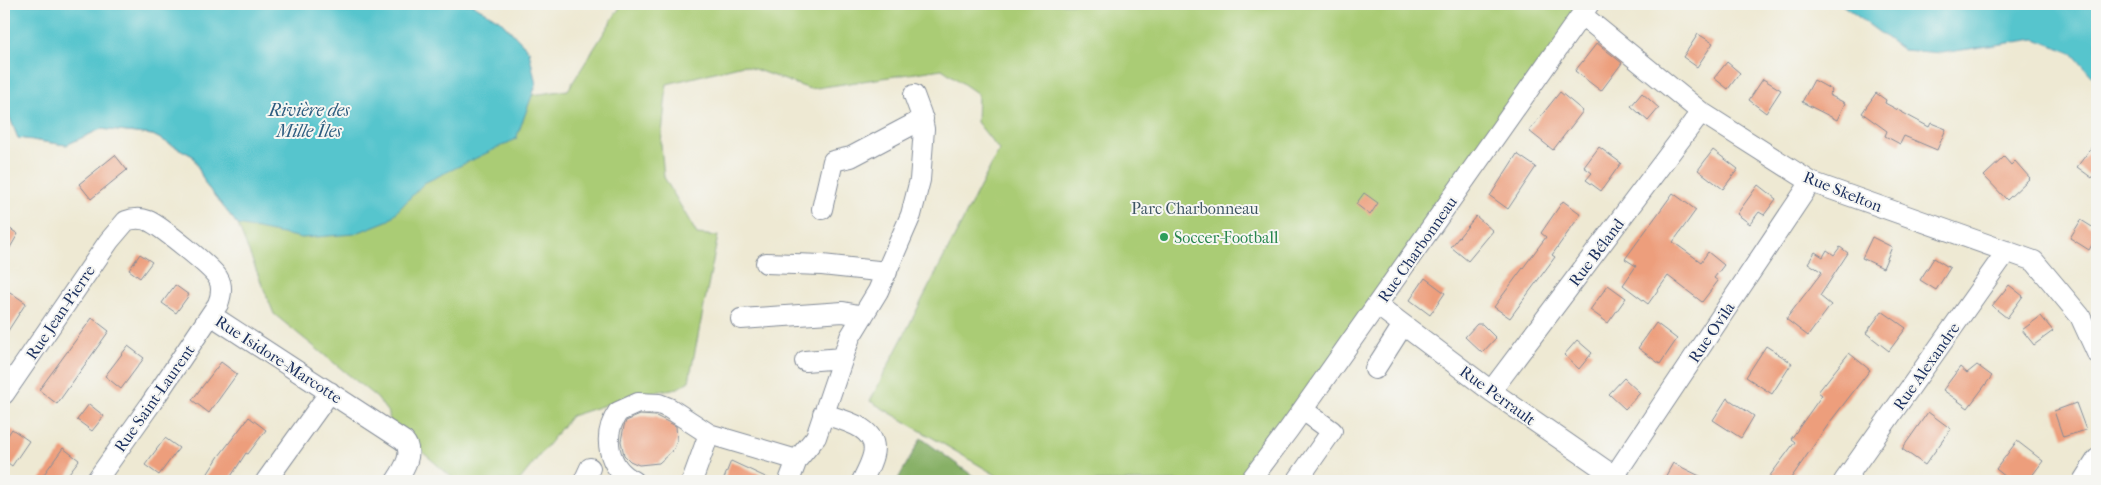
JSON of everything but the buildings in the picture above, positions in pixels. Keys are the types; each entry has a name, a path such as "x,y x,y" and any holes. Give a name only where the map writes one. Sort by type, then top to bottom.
{"street":[{"name":"Rue Skelton","path":"1586,9 1701,112 1811,182 2034,261 2080,316 2097,353"},
{"name":"Rue Charbonneau","path":"1250,481 1303,410 1586,9"},
{"path":"789,481 797,460 816,437 850,337 887,272 905,233 918,192 924,140 923,119 914,95"},
{"name":"Rue Béland","path":"1491,391 1701,112"},
{"path":"822,209 833,161 851,157 923,119"},
{"name":"Rue Ovila","path":"1615,480 1811,182"},
{"name":"Rue Isidore-Marcotte","path":"117,230 131,220 147,221 211,269 218,278 221,291 218,304 211,315 399,436 408,446 406,462 396,481"},
{"name":"Rue Jean-Pierre","path":"4,394 117,230"},
{"name":"Rue Alexandre","path":"1844,481 2007,251"},
{"path":"766,263 822,264 887,272"},
{"name":"Rue Perrault","path":"1377,305 1491,391 1615,480"},
{"path":"741,319 843,312 863,316"},
{"name":"Rue Saint-Laurent","path":"96,481 211,315"},
{"path":"1374,369 1403,325"},
{"path":"805,361 842,358"},
{"path":"266,481 330,392"},
{"path":"634,481 618,471 612,459 610,426 618,412 624,407 638,403 659,404 670,408 709,434 797,460"},
{"path":"1297,481 1332,431 1303,410"},
{"path":"823,414 858,426 871,438 873,455 862,481"},
{"path":"692,481 709,434"},
{"path":"2085,479 2097,458"}],"green space":[{"name":"Parc Charbonneau","path":"4,4 472,4 502,22 529,51 532,95 568,90 622,4 1017,4 1034,6 1037,4 1590,4 1247,481 1006,481 870,401 999,150 977,122 978,94 942,69 810,89 743,65 667,84 661,144 664,177 697,234 718,236 689,381 678,388 633,396 571,416 519,481 456,481 390,424 389,414 377,398 274,314 238,225 206,185 193,156 153,135 101,129 66,145 18,138 4,103"},
{"path":"921,438 980,481 897,481"}],"water":[{"name":"Rivière des Mille Îles","path":"4,4 472,4 502,22 529,51 536,85 516,139 424,183 389,220 354,234 302,238 238,225 206,185 193,156 153,135 101,129 66,145 18,138 4,103"},
{"path":"1841,4 2097,4 2097,82 2072,53 2035,39 1942,53 1903,50"}],"place":[{"name":"Soccer-Football","path":"1164,237"}]}
